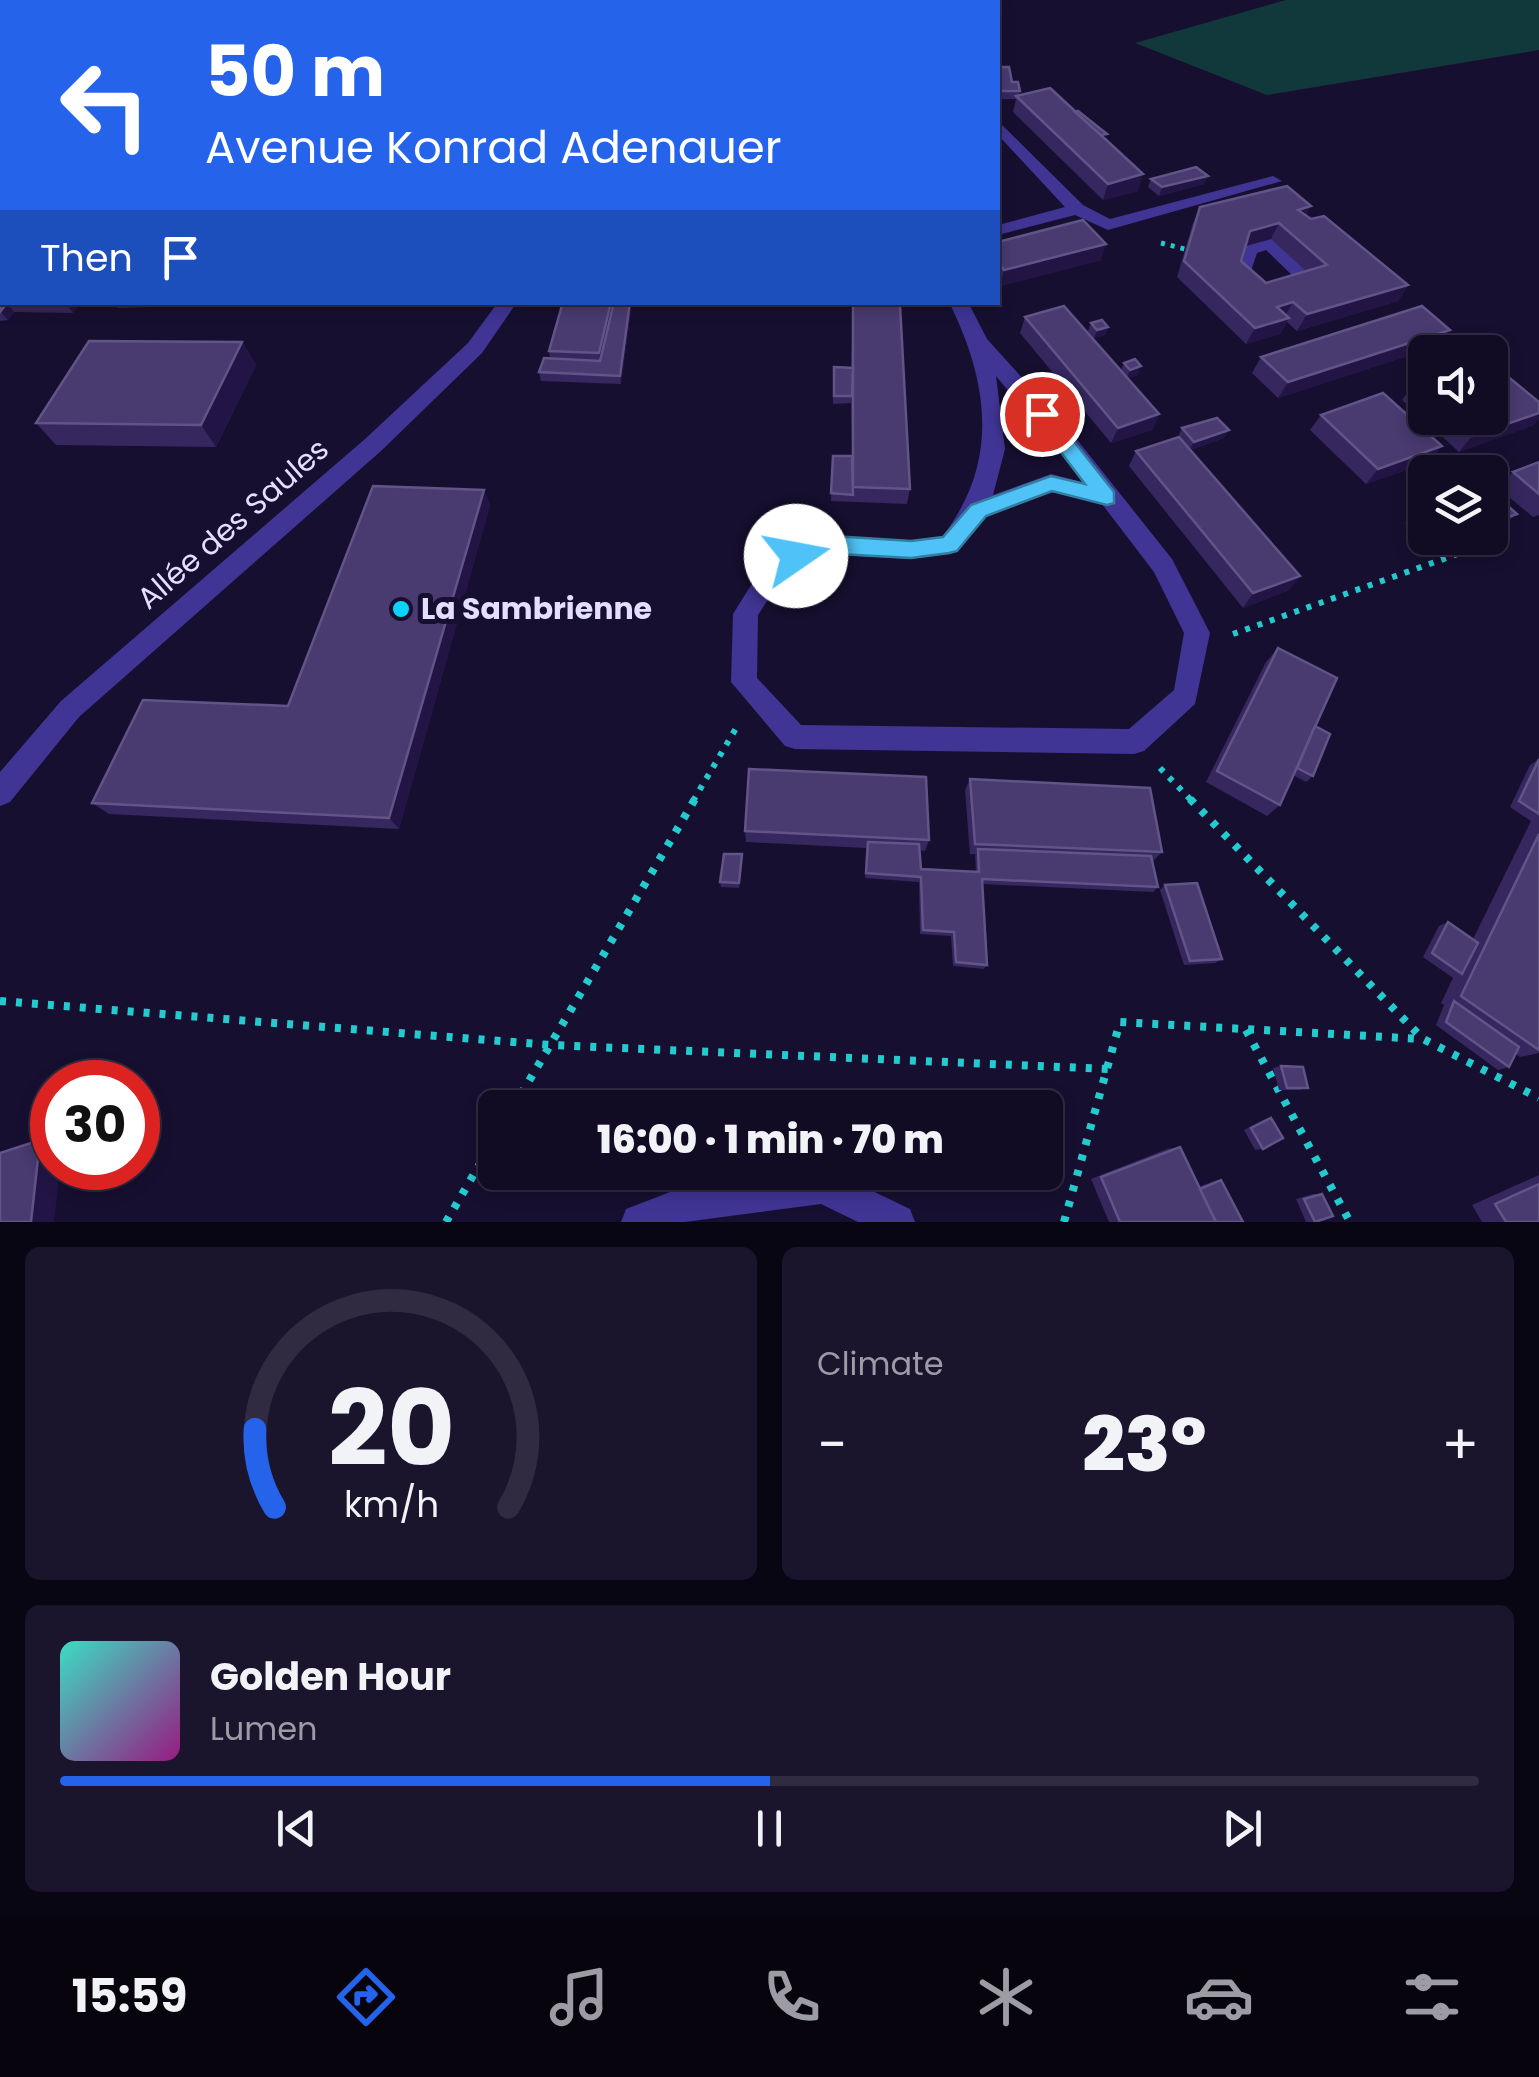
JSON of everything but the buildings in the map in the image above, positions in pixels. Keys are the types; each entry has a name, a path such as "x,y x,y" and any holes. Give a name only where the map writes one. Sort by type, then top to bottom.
{"street":[{"path":"1000,128 1077,208 1108,225 1272,181"},
{"path":"1000,229 1077,208"},
{"name":"Allée des Saules","path":"0,793 70,710 373,445 475,348 506,305"},
{"path":"960,305 980,343 1163,566 1197,632 1186,696 1134,742 795,737 744,682 746,614 775,568 817,544 911,550 949,545 978,510 996,422 980,343"},
{"path":"978,510 1051,484 1107,497"},
{"path":"639,1222 696,1200 822,1186 898,1222"}],"path":[{"path":"282,0 472,0"},
{"path":"1108,225 1244,263"},
{"path":"1194,648 1455,555"},
{"path":"524,1090 756,694"},
{"path":"1134,742 1423,1039 1539,1098"},
{"path":"0,1001 550,1045 1108,1068"},
{"path":"1064,1222 1120,1022 1423,1039"},
{"path":"1246,1029 1350,1222"},
{"path":"446,1222 478,1167"}],"green space":[{"path":"1286,0 1539,0 1539,50 1267,95 1135,43"}],"place":[{"name":"La Sambrienne","path":"401,609"}],"route":[{"path":"796,556 817,544 911,550 949,545 978,510 1051,484 1107,497 1042,414"}]}
